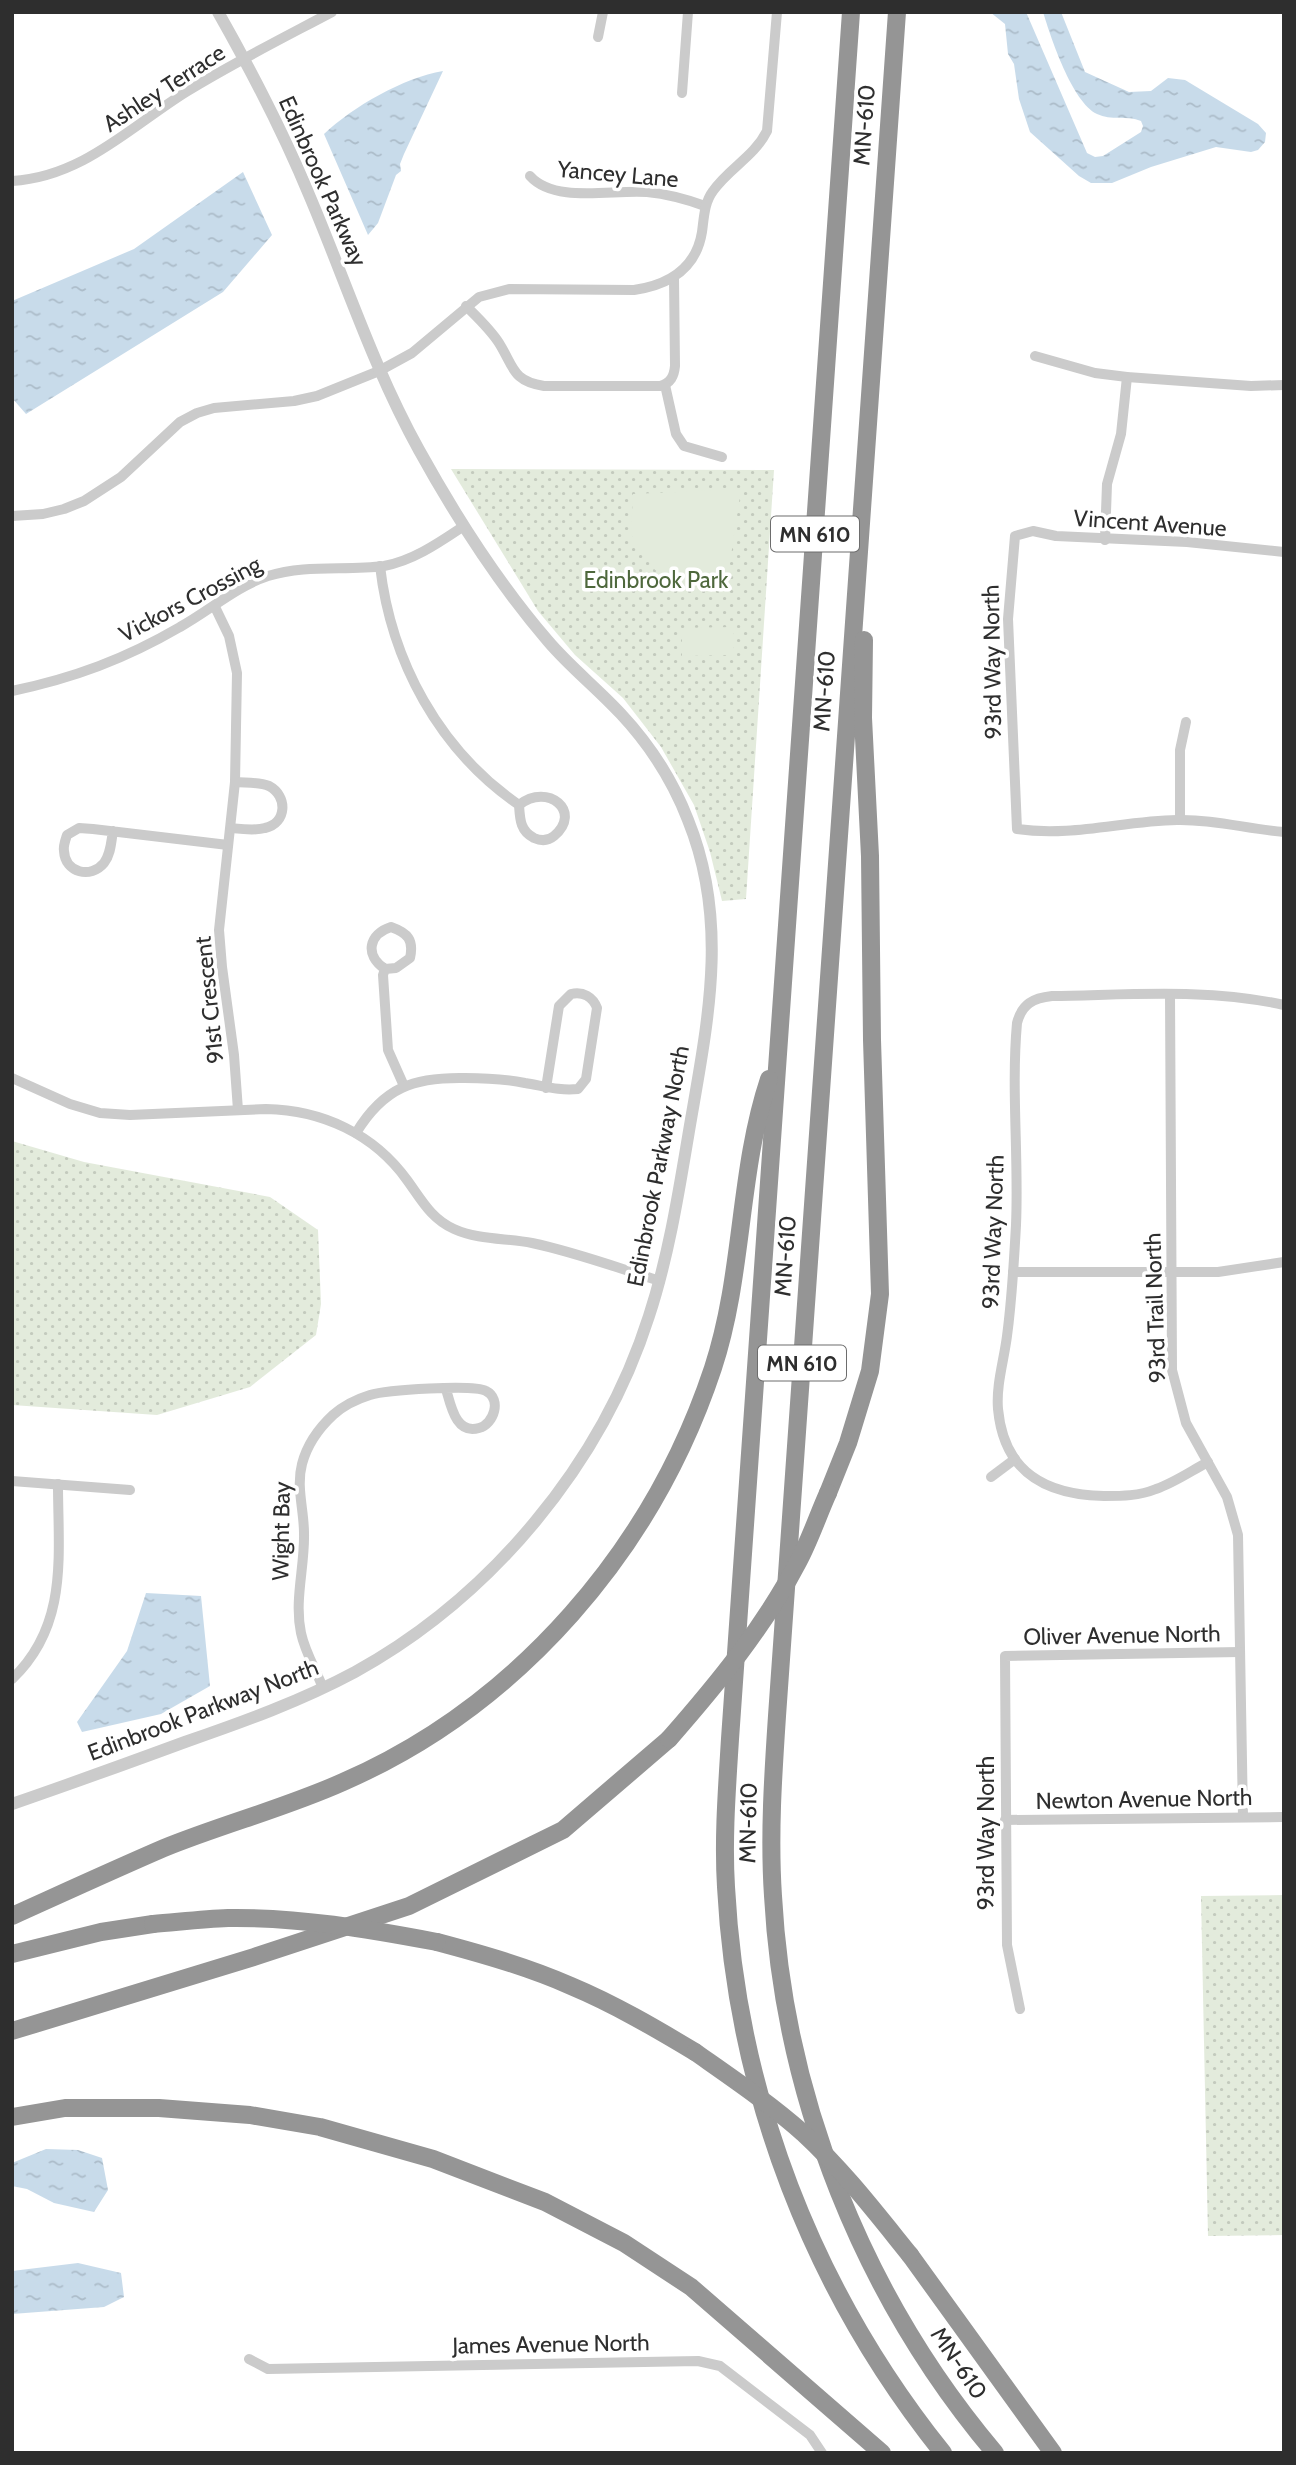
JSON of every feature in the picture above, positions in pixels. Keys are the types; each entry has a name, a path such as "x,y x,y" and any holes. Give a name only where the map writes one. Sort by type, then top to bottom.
{"highway":[{"name":"MN-610","path":"851,12 725,1827 726,1887 732,1949 748,2051 767,2123 801,2217 823,2266 870,2350 900,2396 943,2453"},
{"name":"MN-610","path":"897,12 778,1691 771,1798 773,1897 786,2009 799,2067 814,2121 849,2216 869,2261 918,2349 995,2453"},
{"path":"12,2031 409,1906 563,1830 670,1739 719,1681 768,1614 799,1560 848,1443 870,1371 880,1294 863,665 882,222"},
{"path":"12,1916 165,1848 344,1782 378,1765 470,1707 504,1680 559,1628 609,1569 631,1538 687,1438 714,1365 731,1298 757,1115 777,1055"},
{"path":"12,1954 101,1932 153,1924 229,1919 297,1921 358,1927 437,1942 498,1959 569,1985 637,2018 695,2052 765,2101 804,2134 859,2191 910,2255 1053,2453"},
{"path":"12,2116 65,2108 159,2108 250,2115 320,2127 433,2159 545,2202 624,2243 702,2295 882,2453"}],"street":[{"name":"Edinbrook Parkway","path":"218,12 305,184 379,371"},
{"name":"Ashley Terrace","path":"12,181 48,174 101,152 157,111 244,59 332,12"},
{"path":"598,37 603,12"},
{"path":"682,93 688,12"},
{"path":"12,516 43,514 84,501 104,489 167,432 197,413 214,408 294,401 317,396 379,371 412,353 479,297 509,289 634,290 649,288 674,278 689,265 695,254 702,232 705,206 712,192 761,144 766,131 777,12"},
{"name":"Yancey Lane","path":"530,176 544,186 564,192 644,192 690,200 705,206"},
{"path":"466,306 499,344 515,373 529,384 641,387 665,385 674,374 675,365 674,278"},
{"path":"1035,356 1095,373 1127,377 1251,386 1284,385"},
{"name":"Edinbrook Parkway North","path":"12,1804 273,1710 358,1670 428,1623 480,1579 527,1530 570,1474 606,1414 634,1356 660,1281 678,1197 712,985 711,916 698,848 679,799 643,741 623,716 553,647 532,622 464,526 416,446 379,371"},
{"path":"1105,540 1107,485 1121,434 1127,377"},
{"path":"665,385 676,434 684,446 722,457"},
{"name":"Vickors Crossing","path":"12,691 51,683 98,668 143,648 264,577 290,570 380,566 426,550 464,526"},
{"name":"Vincent Avenue","path":"1014,536 1033,531 1056,536 1188,542 1284,552"},
{"name":"93rd Way North","path":"1014,536 1007,619 1017,829 1044,833 1076,832 1137,822 1180,820"},
{"path":"380,566 388,617 400,652 414,686 433,718 480,774 519,805 523,830 540,840 550,840 559,832 563,824 563,809 558,801 550,797 528,798 519,805"},
{"name":"91st Crescent","path":"215,607 229,636 237,673 235,782 219,930 235,1058 238,1110"},
{"path":"1186,722 1180,750 1180,820 1284,832"},
{"path":"231,828 263,829 280,819 283,809 281,798 268,786 235,782"},
{"path":"113,831 110,852 104,863 95,870 85,873 74,870 65,860 63,848 67,835 79,828 113,831 228,845"},
{"path":"391,927 408,935 412,950 410,958 404,964 385,969 378,964 372,944 381,930 391,927"},
{"path":"385,969 383,975 388,1050 404,1086"},
{"path":"356,1133 373,1109 404,1086 439,1078 488,1078 559,1091 578,1089 586,1079 597,1008 586,995 571,993 559,1006 546,1088"},
{"path":"1170,994 1231,996 1284,1005"},
{"name":"93rd Way North","path":"1016,1459 1001,1428 998,1407 1016,1221 1016,1034 1019,1016 1026,1004 1034,999 1052,996 1170,994"},
{"name":"93rd Trail North","path":"1170,994 1171,1342 1175,1383 1186,1423 1227,1497 1238,1535 1243,1817"},
{"path":"12,1078 71,1104 100,1113 130,1115 283,1109 319,1117 356,1133 395,1165 432,1214 455,1230 472,1235 534,1243 660,1281"},
{"path":"1013,1272 1227,1271 1284,1262"},
{"name":"Wight Bay","path":"323,1688 302,1635 298,1607 304,1530 300,1485 302,1464 309,1445 335,1413 372,1394 393,1391 470,1388 489,1392 494,1398 495,1407 488,1424 480,1429 468,1429 459,1424 446,1389"},
{"path":"991,1477 1016,1459 1030,1476 1048,1487 1081,1496 1141,1494 1164,1486 1208,1462"},
{"path":"12,1481 130,1490"},
{"path":"12,1679 40,1645 54,1608 58,1574 58,1484"},
{"name":"Oliver Avenue North","path":"1005,1656 1240,1652"},
{"name":"93rd Way North","path":"1005,1656 1007,1945 1020,2008"},
{"name":"Newton Avenue North","path":"1005,1820 1284,1817"},
{"name":"James Avenue North","path":"249,2359 268,2369 698,2361 720,2366 810,2435 822,2453"}],"green space":[{"name":"Edinbrook Park","path":"451,469 774,470 746,899 722,901 710,852 694,805 661,747 623,698 575,655 538,611"},
{"path":"741,489 726,589 689,588 655,570 631,535 633,494"},
{"path":"733,627 733,655 682,656 682,628"},
{"path":"12,1141 84,1162 270,1197 318,1230 321,1304 316,1335 250,1387 157,1415 12,1405"},
{"path":"1284,1895 1284,2235 1208,2236 1201,1896"}],"water":[{"path":"990,12 1026,12 1087,153 1095,157 1103,156 1141,132 1143,126 1141,121 1130,118 1097,114 1079,97 1064,68 1043,12 1061,12 1085,72 1129,92 1151,91 1168,78 1185,80 1258,124 1266,133 1265,142 1258,150 1251,152 1216,147 1151,167 1112,183 1091,183 1079,176 1030,132 1019,99 1014,64 1008,54 1005,24"},
{"path":"443,71 404,154 400,164 401,171 396,175 378,223 368,235 324,134 350,113 380,95 412,80"},
{"path":"243,172 272,235 223,292 26,414 12,398 12,301 134,249"},
{"path":"146,1593 201,1596 210,1686 161,1714 82,1732 77,1722 127,1651"},
{"path":"46,2149 78,2150 102,2158 108,2190 94,2212 54,2203 27,2189 12,2186 12,2163"},
{"path":"78,2263 121,2273 124,2297 104,2307 12,2314 12,2271"}]}
